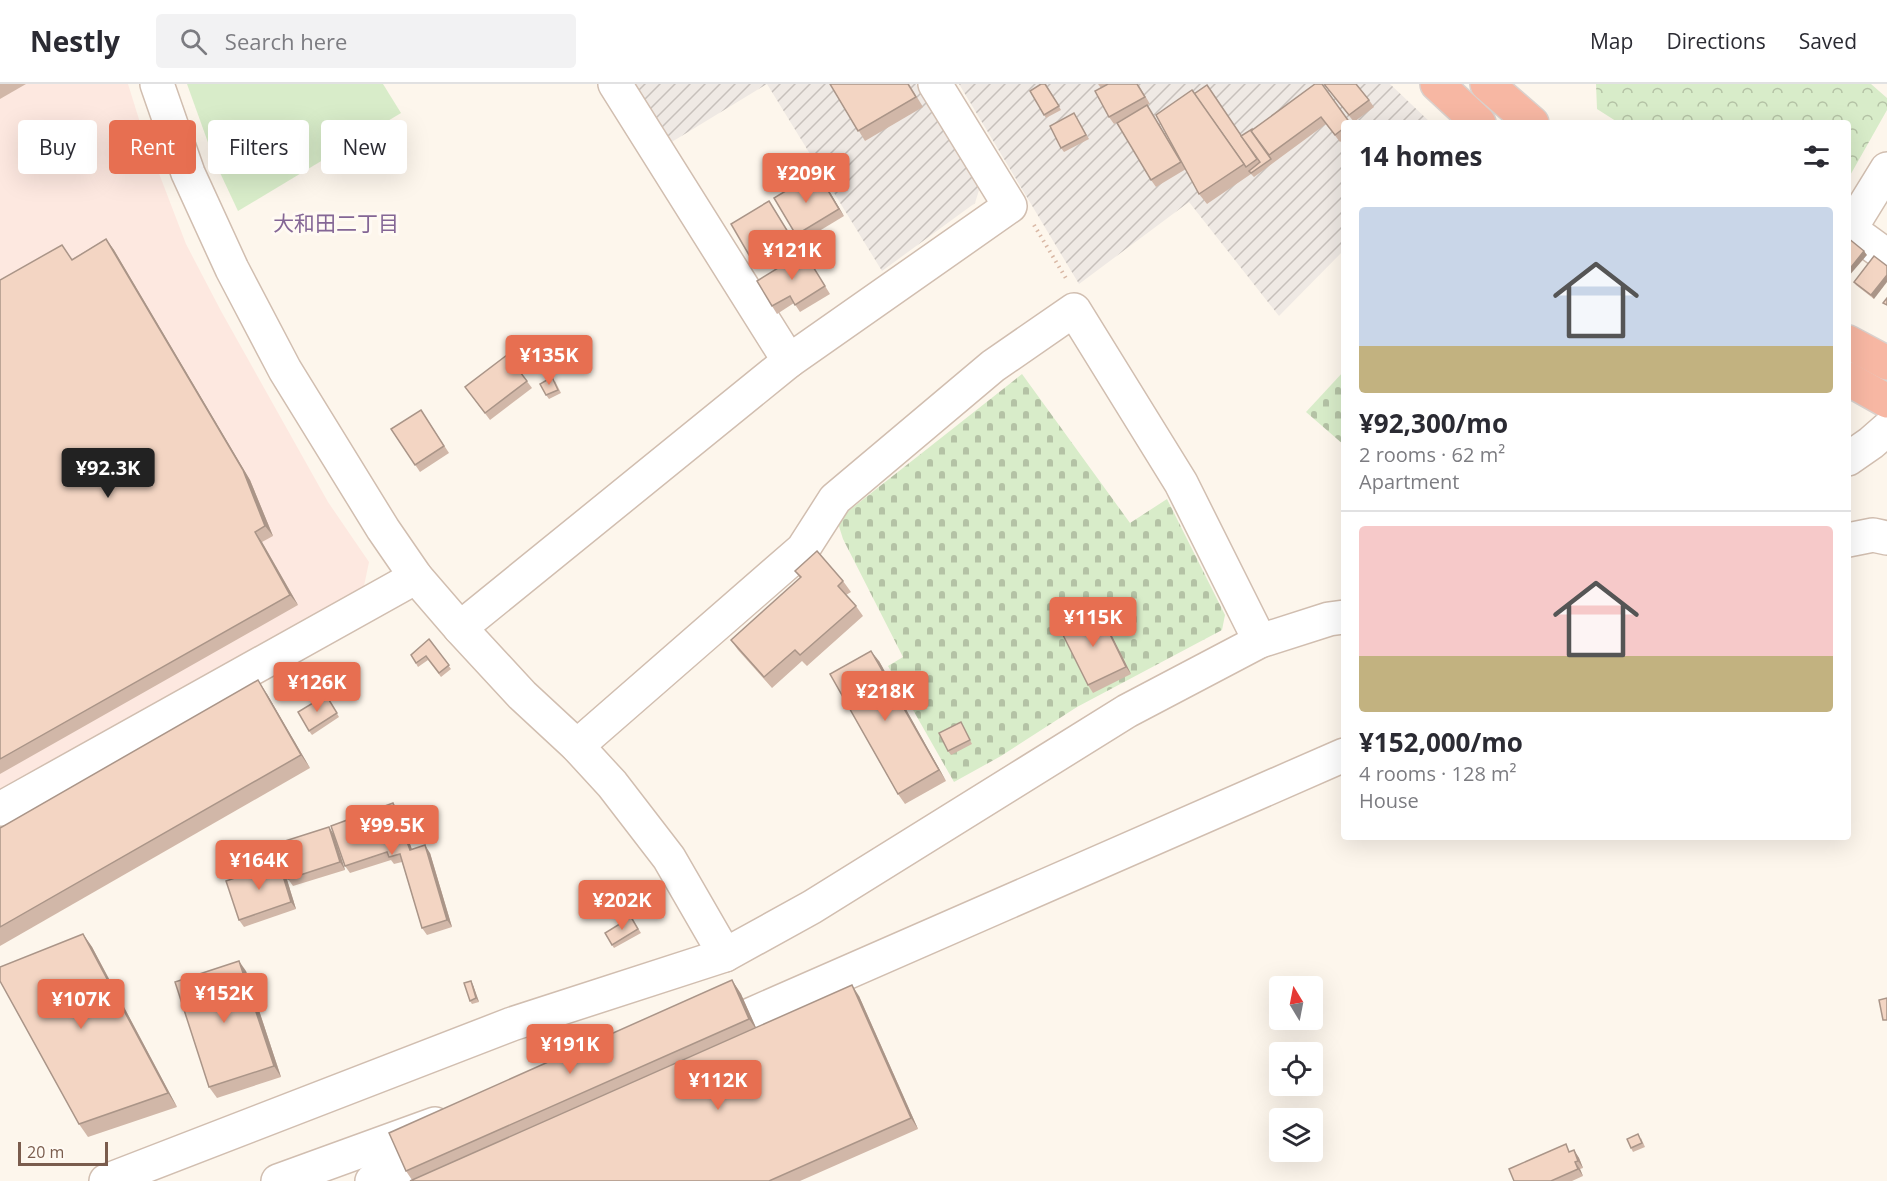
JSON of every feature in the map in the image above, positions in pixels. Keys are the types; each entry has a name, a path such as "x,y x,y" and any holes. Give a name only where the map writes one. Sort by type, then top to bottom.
{"highway":[{"path":"1437,84 1476,120"},
{"path":"1487,84 1529,120"},
{"path":"1851,344 1887,363"},
{"path":"1851,381 1887,401"}],"street":[{"path":"157,84 188,173 237,279 285,370 383,529 416,577 460,627 522,695 577,746 612,784 669,858 725,955"},
{"path":"615,84 789,361"},
{"path":"460,627 789,361 1010,206 935,84"},
{"path":"1851,227 1887,169"},
{"path":"1851,230 1887,256"},
{"path":"577,746 803,549 836,499 993,366 1074,310 1181,483 1260,641"},
{"path":"1851,457 1887,429"},
{"path":"1851,539 1873,534 1887,538"},
{"path":"0,808 416,577"},
{"path":"106,1181 512,1024 725,955 812,908 1127,711 1260,641 1329,619 1341,617"},
{"path":"750,1015 1341,756"},
{"path":"278,1181 461,1115"},
{"path":"372,1181 407,1166"}],"path":[{"path":"1010,206 1025,208 1072,289 1074,310"}],"shaded area":[{"path":"0,84 128,84 139,120 109,120 109,174 159,174 186,244 221,311 328,502 369,562 364,586 0,794"},
{"path":"635,84 767,84 670,143"},
{"path":"767,84 916,84 980,187 975,203 882,271"},
{"path":"959,84 1390,84 1428,120 1341,120 1341,253 1279,316 1189,202 1079,284"}],"green space":[{"path":"187,84 383,84 401,113 389,120 321,120 321,161 309,168 309,120 208,120 208,142"},
{"path":"1596,84 1871,84 1887,98 1887,110 1851,174 1851,120 1614,120 1597,109"},
{"path":"221,174 300,174 238,211"},
{"path":"1022,374 1130,523 1167,499 1225,615 1222,630 1077,707 1001,756 954,782 888,666 903,657 843,539 837,520"},
{"path":"1341,374 1341,442 1306,412"}],"building":[{"path":"830,84 908,84 916,97 858,131"},
{"path":"1045,84 1059,106 1044,115 1030,91"},
{"path":"1108,84 1137,84 1145,97 1109,117 1095,91"},
{"path":"1315,84 1322,84 1348,120 1341,120 1341,130 1335,135 1321,117 1269,155 1251,131"},
{"path":"1324,84 1356,84 1369,100 1349,115"},
{"path":"1207,85 1257,159 1246,167 1194,94"},
{"path":"1192,90 1244,164 1199,194 1156,115"},
{"path":"1147,105 1181,162 1151,180 1117,123"},
{"path":"1074,113 1086,135 1061,148 1050,126"},
{"path":"1252,129 1251,131 1271,159 1251,173 1249,171 1260,162 1241,136"},
{"path":"817,172 839,209 796,235 774,198"},
{"path":"769,201 788,232 749,255 731,224"},
{"path":"106,239 243,470 265,526 255,532 290,595 0,759 0,280 62,245 72,260"},
{"path":"1851,240 1864,251 1851,267"},
{"path":"804,252 825,286 795,305 790,296 772,306 757,281"},
{"path":"1874,256 1887,266 1887,275 1871,295 1854,282"},
{"path":"507,355 527,381 485,413 465,387"},
{"path":"552,377 558,390 546,395 540,384"},
{"path":"421,410 444,446 415,465 391,429"},
{"path":"817,551 843,581 838,586 856,606 800,655 795,650 764,677 731,640 801,577 795,571"},
{"path":"1099,612 1126,667 1088,685 1061,631 1073,626 1072,623 1082,618 1083,620"},
{"path":"429,639 449,665 439,673 426,656 416,663 411,655"},
{"path":"871,651 939,770 898,794 830,674"},
{"path":"258,680 301,755 0,927 0,828"},
{"path":"326,695 337,713 309,731 298,712"},
{"path":"961,722 970,740 948,751 939,733"},
{"path":"393,803 410,850 425,845 447,920 422,928 400,854 389,857 387,852 345,866 331,826"},
{"path":"329,827 340,862 288,879 280,855 288,853 285,841"},
{"path":"279,863 291,902 239,920 226,881"},
{"path":"631,917 638,929 612,945 605,933"},
{"path":"83,934 168,1093 79,1124 0,981 0,967"},
{"path":"239,961 274,1066 209,1087 175,982"},
{"path":"732,980 749,1019 406,1171 389,1133"},
{"path":"471,981 476,998 470,1001 464,983"},
{"path":"852,985 911,1118 769,1181 410,1181"},
{"path":"1887,998 1887,1020 1883,1020 1879,1000"},
{"path":"1638,1134 1642,1143 1631,1148 1627,1139"},
{"path":"1566,1144 1569,1152 1574,1150 1578,1169 1551,1181 1514,1181 1509,1169"}],"district":[{"name":"大和田二丁目","path":"336,223"}]}
